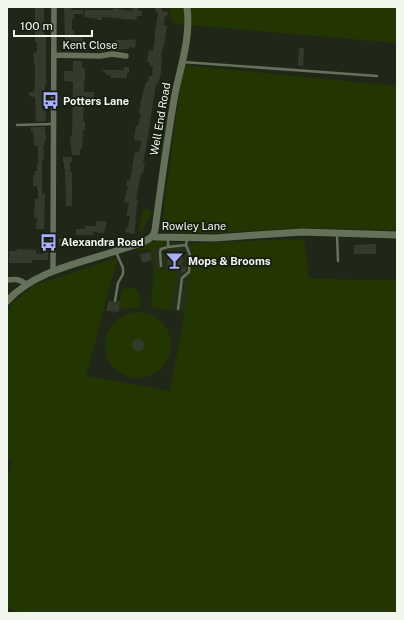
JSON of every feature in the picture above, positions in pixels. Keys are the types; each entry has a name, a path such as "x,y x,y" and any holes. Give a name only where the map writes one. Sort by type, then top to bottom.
{"street":[{"path":"53,271 54,7"},
{"name":"Well End Road","path":"153,236 175,94 188,27 187,7"},
{"name":"Kent Close","path":"54,55 100,56 112,54 126,56"},
{"name":"Rowley Lane","path":"7,301 26,284 53,271 115,252 153,236 186,242 215,238 302,232 397,235"},
{"path":"7,280 16,279 26,284"}],"lane":[{"path":"182,62 377,76"},
{"path":"17,125 54,124"},
{"path":"338,234 338,261"},
{"path":"168,238 168,247"},
{"path":"161,266 161,249 186,242 190,254 189,272 182,278 178,309"},
{"path":"115,252 123,268 123,274 118,283 115,301"}],"shaded area":[{"path":"171,242 193,243 185,312 151,308 154,268 150,249"}],"green space":[{"path":"169,7 184,7 184,25 172,23"},
{"path":"190,7 397,7 397,43 190,25"},
{"path":"183,65 397,86 397,230 298,228 213,233 161,232"},
{"path":"143,210 152,211 142,232 138,231"},
{"path":"304,239 309,278 397,280 397,613 21,613 7,607 7,478 13,460 7,459 7,313 13,302 33,286 118,257 86,376 170,391 185,312 193,243"},
{"path":"164,240 166,242 165,245 152,249 155,268 177,272 171,310 151,308 154,268 150,249 137,251 138,246"},
{"path":"134,288 140,297 140,308 119,309 122,289"},
{"path":"138,312 150,315 161,322 168,333 171,345 168,357 161,368 150,375 138,378 126,375 115,368 108,357 105,345 108,333 115,322 126,315"}],"building":[{"path":"35,7 44,7 44,34 46,34 46,121 36,122 35,97 29,96 29,92 34,92 35,64 33,53 36,53 37,51 37,42 35,42"},
{"path":"64,7 71,7 71,10 83,10 83,14 74,14 74,19 72,19 72,30 74,30 74,35 83,35 82,50 73,50 73,47 64,46"},
{"path":"133,7 138,7 138,11 142,11 141,16 137,16 136,20 102,17 102,20 97,20 84,17 85,10 113,10 113,8 132,11"},
{"path":"155,7 162,7 162,11 168,12 167,17 165,16 164,25 167,26 161,57 162,68 158,85 156,84 143,162 145,163 143,173 141,174 136,199 138,200 134,234 125,232 126,228 128,228 130,216 127,216 129,203 124,202 128,186 126,186 127,180 130,180 135,151 139,152 141,141 134,140 136,126 138,126 141,114 139,114 141,100 146,82 148,82 149,76 152,76 153,66 149,66 150,63 147,62 149,50 153,51 155,39 158,13 156,13"},
{"path":"116,40 136,40 135,48 129,47 129,49 97,51 97,48 95,48 95,43 116,42"},
{"path":"299,48 304,48 303,66 298,65"},
{"path":"73,61 82,61 82,68 85,68 84,92 94,92 94,100 84,99 83,121 85,122 85,131 83,130 82,149 80,149 80,155 72,155 70,136 72,136 73,82 64,81 64,71 73,71"},
{"path":"124,67 129,67 127,78 110,78 110,75 107,75 102,70 124,70"},
{"path":"31,127 45,127 46,134 46,140 43,146 44,159 42,159 42,194 45,194 44,229 36,229 37,218 34,218 35,199 38,199 38,189 37,186 33,186 33,175 35,175 35,171 37,171 38,146 34,146 33,131 31,131"},
{"path":"63,157 72,157 72,162 70,162 70,172 72,172 72,206 66,206 65,169"},
{"path":"96,221 107,222 104,233 93,232 93,235 76,235 76,229 85,229 85,226 96,226"},
{"path":"59,239 64,239 64,241 74,241 74,247 59,247"},
{"path":"376,244 376,254 354,254 354,245"},
{"path":"19,249 36,250 36,254 44,254 44,252 48,252 48,260 32,260 32,263 9,263 9,251"},
{"path":"150,252 152,260 142,263 140,254"},
{"name":"Mops & Brooms","path":"172,252 183,255 182,267 187,267 185,272 167,269 168,254 172,254"},
{"path":"109,300 115,304 118,301 120,302 119,312 106,311"},
{"path":"138,339 142,341 144,345 142,349 138,351 134,349 132,345 134,341"}],"place":[{"name":"Potters Lane","path":"50,101"},
{"name":"Alexandra Road","path":"48,242"},
{"name":"Mops & Brooms","path":"175,261"}]}
